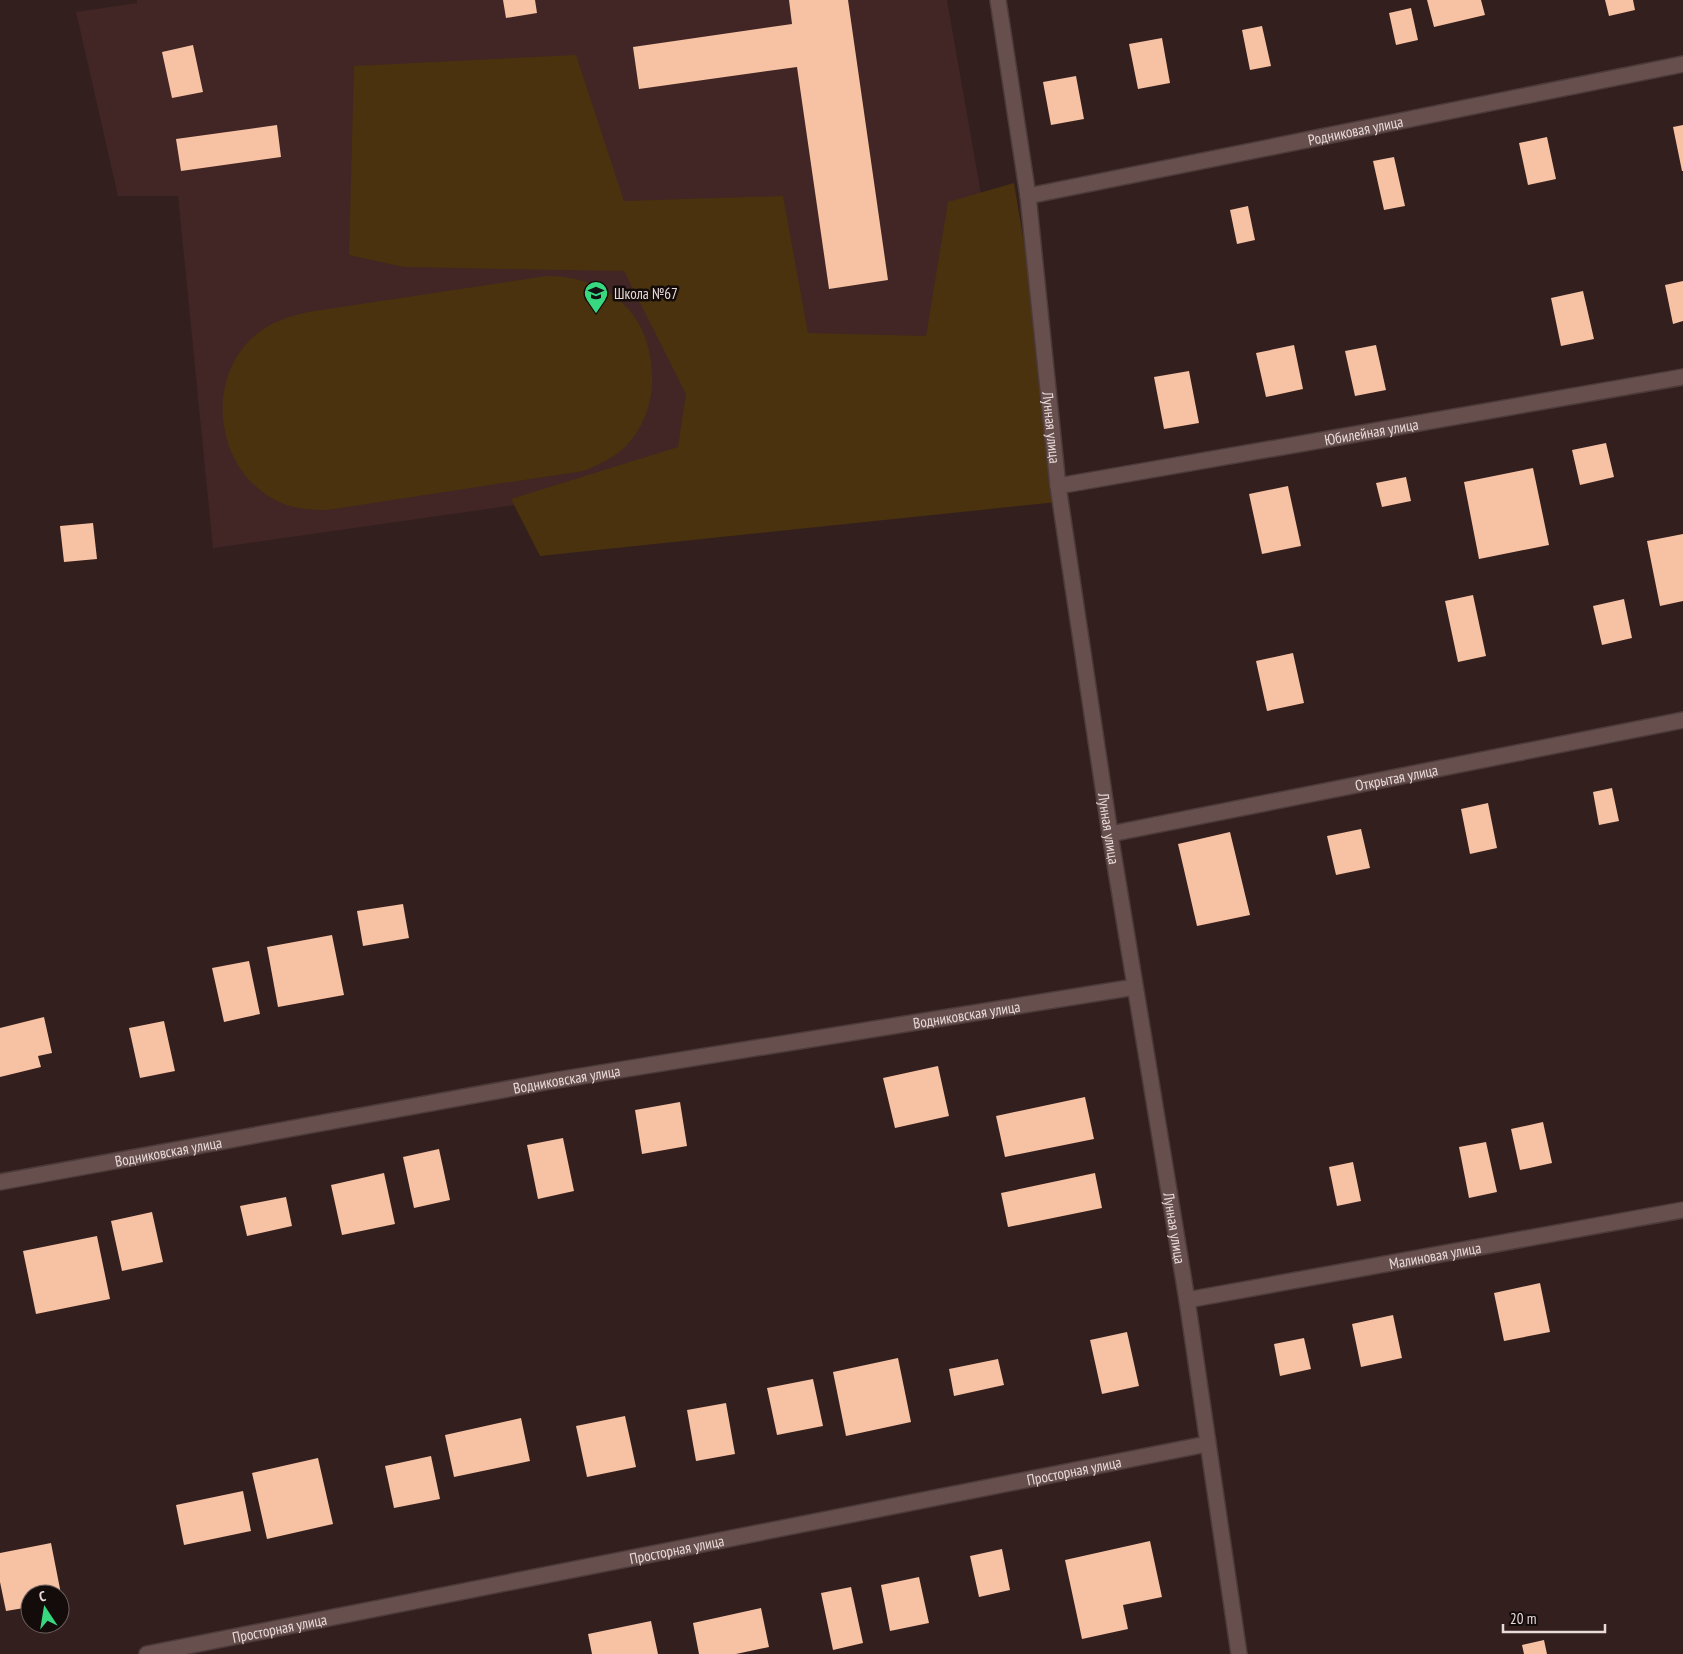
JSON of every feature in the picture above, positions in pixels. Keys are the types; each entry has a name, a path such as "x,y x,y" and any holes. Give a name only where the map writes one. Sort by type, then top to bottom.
{"street":[{"name":"Лунная улица","path":"998,0 1028,196 1058,486 1110,834 1187,1300 1239,1654"},
{"name":"Родниковая улица","path":"1028,196 1683,64"},
{"name":"Юбилейная улица","path":"1058,486 1683,377"},
{"name":"Открытая улица","path":"1110,834 1683,720"},
{"name":"Водниковская улица","path":"0,1182 551,1081 1135,987"},
{"name":"Малиновая улица","path":"1187,1300 1683,1210"},
{"name":"Просторная улица","path":"147,1654 1207,1444"}],"shaded area":[{"name":"Школа №67","path":"137,0 947,0 1023,433 213,548 178,196 118,196 76,12 137,3"},
{"path":"576,55 624,201 783,196 808,333 926,336 948,202 1014,183 1067,501 540,556 511,499 678,447 686,394 624,271 404,267 349,255 354,66"},
{"path":"547,276 569,278 589,283 607,291 635,317 644,335 650,355 652,377 649,405 638,431 626,446 611,458 583,471 327,510 303,509 279,502 257,487 240,468 229,445 223,420 224,395 230,370 243,348 262,330 284,319 308,312"}],"building":[{"path":"503,0 535,0 537,13 506,18"},
{"path":"789,0 848,0 888,280 829,289 797,67 639,89 633,47 792,24"},
{"path":"1427,0 1481,0 1485,15 1434,27"},
{"path":"1605,0 1633,0 1635,10 1609,16"},
{"path":"1411,8 1418,40 1396,45 1389,13"},
{"path":"1262,26 1271,66 1250,70 1242,30"},
{"path":"1162,38 1170,83 1138,89 1129,44"},
{"path":"193,45 203,92 172,98 162,52"},
{"path":"1076,76 1084,119 1051,125 1043,82"},
{"path":"277,125 281,157 181,171 176,139"},
{"path":"1683,125 1683,171 1682,171 1673,127"},
{"path":"1547,137 1556,179 1528,185 1519,143"},
{"path":"1394,157 1405,206 1384,210 1373,161"},
{"path":"1248,206 1255,240 1237,244 1230,210"},
{"path":"1683,281 1683,321 1673,324 1665,285"},
{"path":"1583,291 1594,339 1561,346 1551,298"},
{"path":"1294,345 1303,389 1266,397 1256,353"},
{"path":"1376,345 1386,390 1355,396 1345,351"},
{"path":"1189,371 1199,423 1164,429 1154,377"},
{"path":"1606,443 1614,477 1580,485 1572,450"},
{"path":"1533,468 1549,545 1479,559 1464,482"},
{"path":"1406,477 1411,501 1382,507 1376,483"},
{"path":"1288,486 1301,546 1262,554 1249,494"},
{"path":"93,523 97,559 64,562 60,526"},
{"path":"1683,534 1683,601 1660,606 1647,541"},
{"path":"1473,595 1486,656 1458,662 1445,601"},
{"path":"1624,599 1632,638 1602,645 1593,606"},
{"path":"1293,653 1304,703 1267,711 1256,661"},
{"path":"1612,788 1619,821 1599,825 1593,792"},
{"path":"1488,803 1497,848 1470,854 1461,809"},
{"path":"1361,829 1370,868 1336,875 1327,836"},
{"path":"1230,832 1250,915 1197,926 1178,844"},
{"path":"403,904 409,938 363,946 357,911"},
{"path":"332,935 344,995 278,1007 267,947"},
{"path":"249,961 260,1014 224,1022 212,968"},
{"path":"44,1017 52,1053 38,1056 41,1067 0,1077 0,1028"},
{"path":"164,1021 175,1071 140,1078 129,1028"},
{"path":"938,1066 949,1116 895,1128 883,1078"},
{"path":"1085,1097 1094,1139 1005,1157 996,1116"},
{"path":"680,1102 687,1146 642,1154 635,1110"},
{"path":"1543,1122 1552,1163 1520,1170 1511,1129"},
{"path":"563,1138 574,1191 538,1199 527,1145"},
{"path":"1486,1142 1497,1192 1469,1198 1459,1147"},
{"path":"439,1149 450,1200 414,1208 403,1157"},
{"path":"1353,1162 1361,1201 1337,1206 1329,1167"},
{"path":"384,1173 395,1224 342,1235 331,1185"},
{"path":"1095,1173 1102,1208 1008,1227 1001,1193"},
{"path":"286,1197 292,1226 247,1236 240,1206"},
{"path":"152,1212 163,1262 122,1271 111,1221"},
{"path":"97,1236 110,1299 36,1314 23,1251"},
{"path":"1540,1283 1550,1332 1504,1341 1494,1293"},
{"path":"1393,1315 1402,1358 1361,1367 1352,1324"},
{"path":"1127,1332 1139,1386 1102,1394 1090,1340"},
{"path":"1304,1338 1311,1369 1280,1376 1274,1344"},
{"path":"898,1358 911,1422 846,1436 833,1372"},
{"path":"998,1359 1004,1385 954,1396 949,1369"},
{"path":"813,1379 823,1426 777,1435 767,1388"},
{"path":"726,1403 735,1454 696,1461 687,1410"},
{"path":"625,1416 636,1467 587,1477 576,1426"},
{"path":"521,1418 530,1461 454,1477 445,1435"},
{"path":"431,1456 440,1499 394,1508 385,1466"},
{"path":"318,1458 333,1524 267,1539 252,1473"},
{"path":"243,1491 251,1531 184,1545 176,1505"},
{"path":"1150,1541 1162,1597 1123,1605 1128,1629 1082,1639 1065,1560"},
{"path":"51,1543 59,1584 20,1584 20,1609 6,1611 0,1582 0,1553"},
{"path":"1002,1549 1010,1590 979,1597 970,1556"},
{"path":"919,1577 929,1623 890,1631 881,1585"},
{"path":"851,1587 863,1643 833,1650 821,1593"},
{"path":"761,1608 769,1647 736,1654 699,1654 693,1623"},
{"path":"651,1621 658,1654 592,1654 588,1634"},
{"path":"1544,1640 1547,1654 1524,1654 1522,1645"}],"place":[{"name":"Школа №67","path":"596,314"}]}
